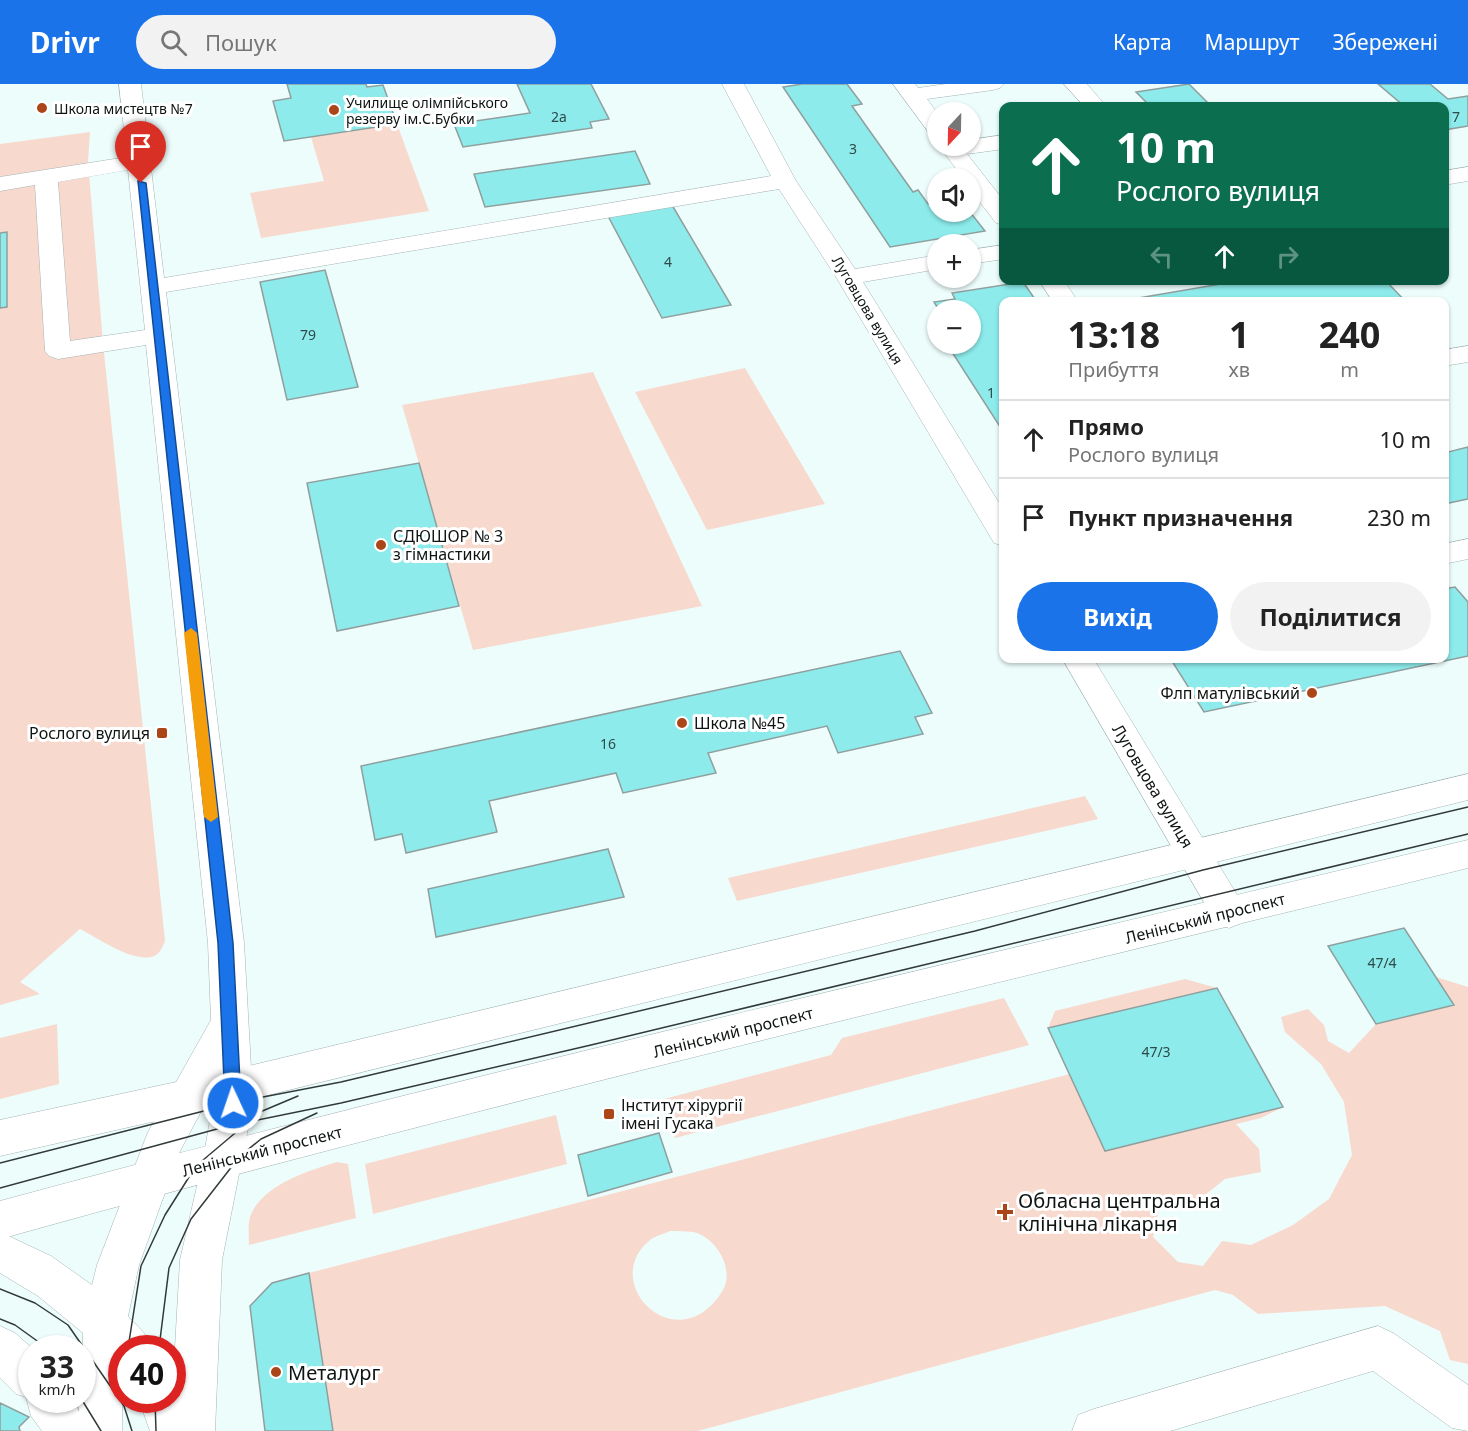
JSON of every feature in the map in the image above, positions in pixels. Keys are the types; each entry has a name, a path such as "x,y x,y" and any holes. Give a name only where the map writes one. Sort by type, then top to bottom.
{"street":[{"path":"130,84 226,943 233,1103 201,1260 194,1431"},
{"name":"Луговцова вулиця","path":"733,84 785,181 848,277 999,528"},
{"path":"908,90 993,84"},
{"path":"1075,84 1091,102"},
{"path":"908,90 927,115"},
{"path":"981,144 999,142"},
{"path":"958,156 999,211"},
{"path":"0,184 139,162"},
{"path":"1449,177 1468,174"},
{"path":"46,177 58,351 157,336"},
{"path":"152,287 785,181"},
{"path":"981,255 999,253"},
{"path":"848,277 927,264"},
{"path":"1449,357 1468,354"},
{"path":"1449,553 1468,549"},
{"name":"Луговцова вулиця","path":"1080,663 1229,913"},
{"path":"0,1138 232,1087 1468,787"},
{"name":"Ленінський проспект","path":"0,1220 223,1160 608,1062 1468,854"},
{"path":"117,1335 118,1265 162,1145 228,1024"},
{"path":"0,1252 53,1279 116,1335"},
{"path":"0,1348 18,1365"},
{"path":"1094,1431 1378,1348 1468,1412"},
{"path":"59,1413 88,1430 108,1365"},
{"path":"166,1413 172,1431"}],"shaded area":[{"path":"397,124 429,211 261,238 250,193 324,181 311,137"},
{"path":"90,132 88,161 103,343 165,941 156,955 146,958 116,949 80,929 20,982 40,994 0,1005 0,144"},
{"path":"745,368 825,504 707,530 635,392"},
{"path":"593,372 702,606 473,650 402,405"},
{"path":"1085,796 1098,819 737,901 728,878"},
{"name":"Обласна центральна клінічна лікарня","path":"1436,977 1468,987 1468,1364 1450,1360 1440,1331 1385,1306 1258,1314 1233,1295 1215,1290 698,1431 333,1431 309,1273 1070,1074 1283,1107 1261,1118 1236,1124 1259,1149 1261,1172 1225,1179 1196,1202 1160,1204 1153,1237 1178,1262 1203,1266 1222,1241 1251,1245 1293,1225 1329,1199 1352,1155 1344,1102 1321,1064 1285,1032 1281,1017 1308,1009 1324,1025 1328,1041 1349,1053 1376,1024 1454,1005","holes":["670,1231 693,1232 709,1240 721,1255 727,1273 723,1290 705,1311 686,1319 667,1318 650,1309 638,1295 633,1277 636,1258 649,1241"]},
{"path":"1185,979 1217,988 1048,1028 1055,1011"},
{"path":"1004,998 1029,1045 675,1138 664,1099 831,1055 842,1038"},
{"path":"57,1024 59,1084 0,1099 0,1038"},
{"path":"556,1115 567,1164 373,1214 365,1164"},
{"path":"337,1162 348,1164 356,1218 249,1245 250,1216 267,1194 278,1186 314,1169"}],"building":[{"name":"Училище олімпійського резерву ім.С.Бубки","path":"287,84 366,84 367,87 383,85 397,124 284,141 273,101 291,98"},
{"path":"517,84 591,84 609,119 590,122 592,128 463,147 454,124 530,113"},
{"path":"802,84 847,84 862,104 852,106 913,192 918,190 927,203 927,222 978,222 985,231 967,234 927,234 927,241 890,247 783,87"},
{"path":"1189,84 1207,102 1146,102 1136,92"},
{"path":"1378,84 1430,84 1448,99 1468,96 1468,126 1449,129 1449,102 1399,102"},
{"path":"635,151 650,184 485,207 474,174"},
{"path":"672,205 731,305 662,318 608,216"},
{"path":"7,232 7,307 0,308 0,233"},
{"path":"325,270 358,387 287,400 260,282"},
{"path":"1004,285 1025,285 1034,297 999,297 999,425 953,354 981,354 981,300 948,300 955,299 952,293"},
{"path":"1215,285 1390,285 1401,297 1144,297"},
{"path":"1468,447 1468,499 1449,503 1449,452"},
{"name":"СДЮШОР № 3 з гімнастики","path":"419,463 459,606 337,631 307,483"},
{"path":"1455,587 1468,602 1468,656 1449,660 1449,588"},
{"path":"900,651 932,713 915,717 923,734 838,753 827,726 708,753 716,773 623,793 616,773 489,801 497,832 406,853 402,834 375,840 361,766"},
{"path":"1173,663 1435,663 1204,712"},
{"path":"608,849 624,897 436,937 428,889"},
{"path":"1404,928 1454,1005 1376,1024 1328,946"},
{"path":"1217,988 1283,1107 1105,1151 1048,1028"},
{"path":"659,1133 672,1172 588,1196 578,1155"},
{"path":"309,1273 333,1431 265,1431 250,1306 272,1283"},
{"path":"0,1403 29,1417 19,1427 20,1431 0,1431"}],"tram line":[{"path":"0,1163 247,1100 341,1082 975,931 1203,870 1468,807"},
{"path":"248,1122 341,1103 591,1045 1468,834"},
{"path":"248,1122 260,1112 298,1096"},
{"path":"161,1335 169,1268 191,1219 240,1156 261,1139 317,1113"},
{"path":"0,1188 248,1122"},
{"path":"130,1335 141,1266 165,1215 196,1166 248,1122"},
{"path":"0,1289 35,1303 68,1325 124,1406 132,1431"},
{"path":"0,1319 15,1325 29,1335"},
{"path":"90,1413 101,1431"},
{"path":"155,1413 156,1431"}],"slow traffic":[{"path":"191,633 211,817"}],"place":[{"name":"Школа мистецтв №7","path":"42,108"},
{"name":"Училище олімпійського резерву ім.С.Бубки","path":"334,110"},
{"name":"СДЮШОР № 3 з гімнастики","path":"381,545"},
{"name":"Флп матулівський","path":"1312,693"},
{"name":"Школа №45","path":"682,723"},
{"name":"Рослого вулиця","path":"162,733"},
{"name":"Інститут хірургії імені Гусака","path":"609,1114"},
{"name":"Обласна центральна клінічна лікарня","path":"1005,1212"},
{"name":"Металург","path":"276,1372"}],"route":[{"path":"141,183 226,943 233,1103"}]}
